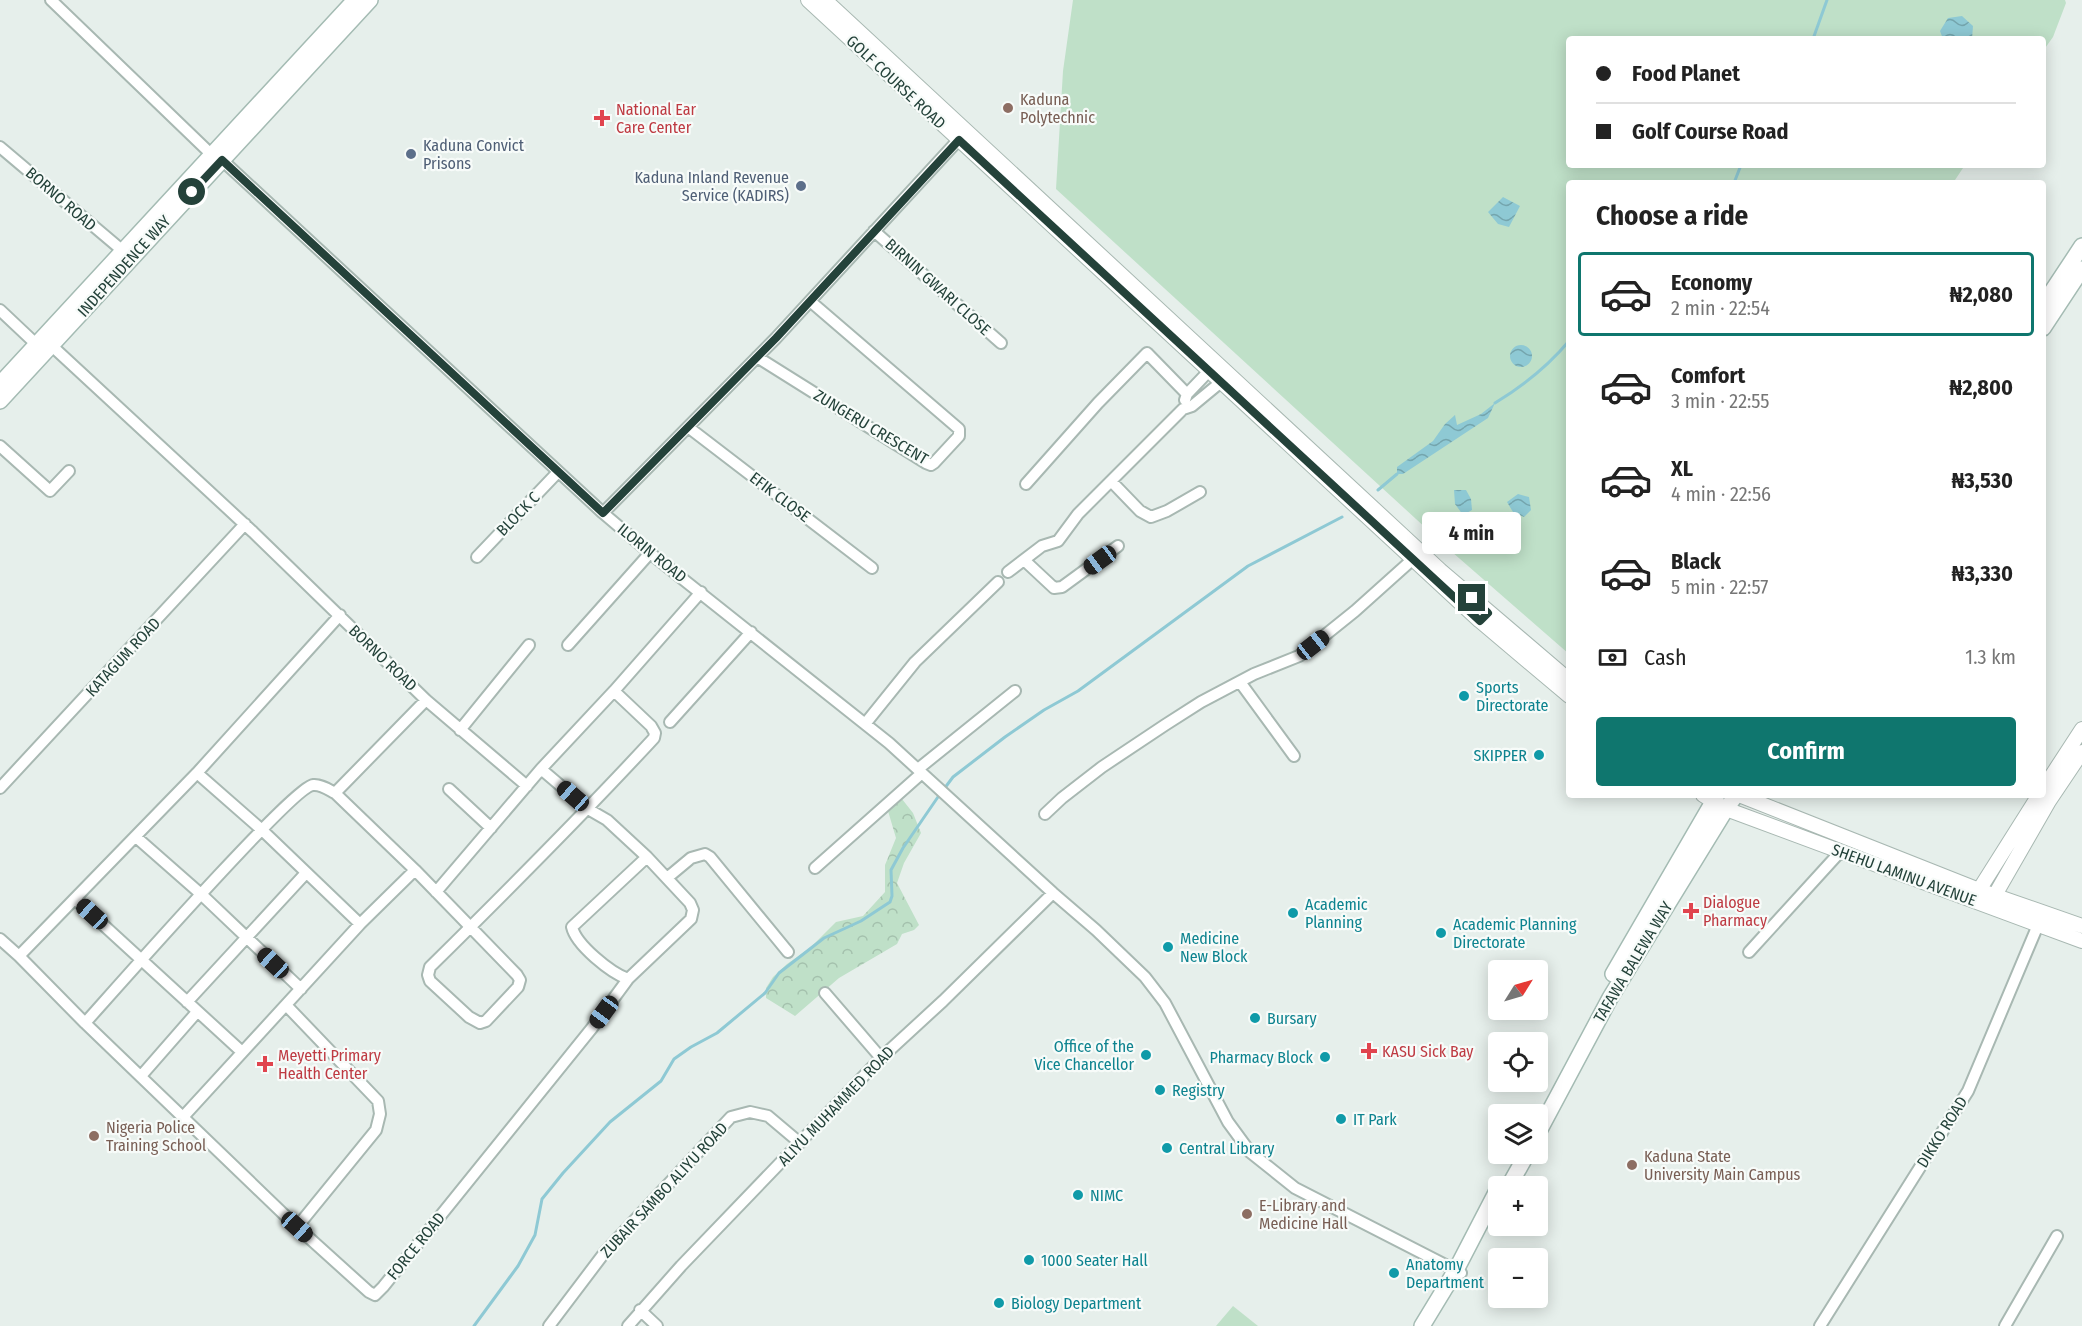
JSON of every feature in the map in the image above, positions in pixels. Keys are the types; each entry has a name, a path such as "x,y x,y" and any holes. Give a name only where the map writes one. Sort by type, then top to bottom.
{"main road":[{"name":"INDEPENDENCE WAY","path":"0,384 44,345 217,157 355,0"},
{"name":"INDEPENDENCE WAY","path":"0,401 123,251 370,0"},
{"path":"2046,300 2082,246"},
{"path":"2046,323 2082,269"},
{"name":"TAFAWA BALEWA WAY","path":"1544,1104 1600,996 1715,800"},
{"name":"TAFAWA BALEWA WAY","path":"1548,1114 1715,800"},
{"path":"1432,1326 1488,1211"},
{"path":"1422,1326 1459,1272 1488,1223"}],"street":[{"name":"ILORIN ROAD","path":"51,0 217,157 603,513 865,724 1096,930 1158,994 1170,1012 1228,1122 1250,1152 1295,1188 1459,1272"},
{"name":"GOLF COURSE ROAD","path":"807,0 963,136 1566,693"},
{"name":"GOLF COURSE ROAD","path":"825,0 1209,372 1413,559 1484,617 1566,678"},
{"path":"603,513 757,357 963,136"},
{"name":"BORNO ROAD","path":"0,147 123,251"},
{"name":"BIRNIN GWARI CLOSE","path":"874,231 1001,343"},
{"name":"ZUNGERU CRESCENT","path":"757,357 926,463 934,463 959,436 959,429 810,301"},
{"name":"BORNO ROAD","path":"0,310 44,345 245,524 426,699 527,786"},
{"path":"1026,484 1098,403 1148,353 1187,394"},
{"path":"1183,409 1187,394 1209,372"},
{"path":"1008,572 1042,546 1058,541 1078,514 1183,409 1192,406 1221,382"},
{"name":"EFIK CLOSE","path":"688,427 872,568"},
{"path":"0,446 50,491 69,471"},
{"name":"BLOCK C","path":"477,557 558,472"},
{"path":"1111,481 1140,511 1151,517 1167,511 1200,492"},
{"name":"KATAGUM ROAD","path":"0,788 245,524"},
{"path":"1024,560 1053,588 1062,587 1118,546"},
{"path":"568,645 650,553"},
{"path":"1045,814 1102,767 1201,702 1254,674 1299,656 1355,611 1413,559"},
{"path":"865,724 915,662 998,582"},
{"path":"436,892 541,769 614,691 700,592"},
{"path":"20,956 197,773 340,615"},
{"path":"670,722 751,632"},
{"path":"460,730 529,645"},
{"path":"1240,682 1294,756"},
{"path":"85,1023 262,830 303,790 314,785 334,793 415,870 470,928 520,980 518,987 486,1021 480,1023 469,1017 430,981 428,975 430,967 470,928 588,809 654,738 655,733 651,726 614,691"},
{"path":"815,868 920,771 1015,691"},
{"path":"334,793 426,699"},
{"path":"2046,784 2082,729"},
{"path":"1995,895 2049,801 2082,752"},
{"path":"541,769 588,809 607,820 668,878 691,858 705,854 710,857 788,952"},
{"path":"197,773 262,830 360,924"},
{"path":"449,789 491,828"},
{"name":"SHEHU LAMINU AVENUE","path":"1746,798 1979,890 2082,926"},
{"path":"1979,890 2037,798"},
{"name":"SHEHU LAMINU AVENUE","path":"1715,800 1841,852 2082,941"},
{"path":"136,837 202,895 301,989"},
{"path":"1749,952 1841,852"},
{"path":"628,979 618,975 579,942 573,934 572,927 648,857"},
{"path":"183,1117 360,924 415,870"},
{"path":"188,1002 245,937 306,873"},
{"name":"FORCE ROAD","path":"1,943 20,956 85,1023 297,1227 369,1292 375,1294 592,1028 628,979 691,919 693,910 690,903 668,878"},
{"name":"ALIYU MUHAMMED ROAD","path":"628,1326 640,1310 881,1058 944,1001 1053,893"},
{"path":"75,899 242,1052"},
{"name":"DIKKO ROAD","path":"1820,1326 1968,1091 2038,925"},
{"path":"825,993 881,1058"},
{"path":"286,1005 378,1101 380,1114 376,1130 297,1227"},
{"path":"141,1076 197,1011"},
{"name":"ZUBAIR SAMBO ALIYU ROAD","path":"549,1326 605,1252 731,1117 750,1112 768,1116 800,1143"},
{"path":"2004,1326 2057,1236"},
{"path":"640,1310 657,1326"}],"green space":[{"path":"1073,0 2065,0 2066,3 2053,37 2046,47 2046,36 1566,36 1566,168 1963,168 1955,180 1566,180 1566,651 1452,552 1056,189 1063,71"},
{"path":"902,799 913,813 921,833 904,863 897,883 919,925 914,930 902,934 897,944 839,978 795,1016 766,998 766,988 773,977 810,948 836,922 863,916 885,892 885,865 896,838 888,811"},
{"path":"1233,1306 1258,1326 1216,1326"}],"water":[{"path":"1962,16 1973,26 1972,36 1942,36 1940,31 1948,18"},
{"path":"1503,197 1520,206 1509,227 1498,224 1488,212"},
{"path":"1521,345 1529,348 1532,356 1529,364 1521,367 1513,364 1510,356 1513,348"},
{"path":"1495,403 1488,418 1403,474 1397,474 1397,467 1433,441 1445,424 1455,415 1457,425 1481,414"},
{"path":"1454,490 1466,490 1471,499 1472,510 1463,515 1455,504"},
{"path":"1518,494 1529,497 1531,510 1524,517 1513,512 1507,502"}],"waterway":[{"path":"1814,36 1827,0"},
{"path":"1735,180 1740,168"},
{"path":"1495,403 1535,375 1566,344"},
{"path":"1378,490 1397,474"},
{"path":"944,789 953,777 1005,737 1044,710 1078,691 1248,566 1342,517"},
{"path":"474,1326 518,1266 535,1235 542,1199 563,1173 610,1122 661,1081 674,1059 717,1033 765,993 779,973 824,938 861,921 890,902 892,896 891,870 903,848 940,794"}],"place":[{"name":"Kaduna Polytechnic","path":"1008,108"},
{"name":"National Ear Care Center","path":"602,118"},
{"name":"Kaduna Convict Prisons","path":"411,154"},
{"name":"Kaduna Inland Revenue Service (KADIRS)","path":"801,186"},
{"name":"Sports Directorate","path":"1464,696"},
{"name":"SKIPPER","path":"1539,755"},
{"name":"Dialogue Pharmacy","path":"1691,911"},
{"name":"Academic Planning","path":"1293,913"},
{"name":"Academic Planning Directorate","path":"1441,933"},
{"name":"Medicine New Block","path":"1168,947"},
{"name":"Bursary","path":"1255,1018"},
{"name":"KASU Sick Bay","path":"1369,1051"},
{"name":"Office of the Vice Chancellor","path":"1146,1055"},
{"name":"Pharmacy Block","path":"1325,1057"},
{"name":"Meyetti Primary Health Center","path":"265,1064"},
{"name":"Registry","path":"1160,1090"},
{"name":"IT Park","path":"1341,1119"},
{"name":"Nigeria Police Training School","path":"94,1136"},
{"name":"Central Library","path":"1167,1148"},
{"name":"Kaduna State University Main Campus","path":"1632,1165"},
{"name":"NIMC","path":"1078,1195"},
{"name":"E-Library and Medicine Hall","path":"1247,1214"},
{"name":"1000 Seater Hall","path":"1029,1260"},
{"name":"Anatomy Department","path":"1394,1273"},
{"name":"Biology Department","path":"999,1303"}],"route":[{"path":"192,192 222,160 603,513 776,338 959,140 1480,621 1488,613 1472,598"}]}
